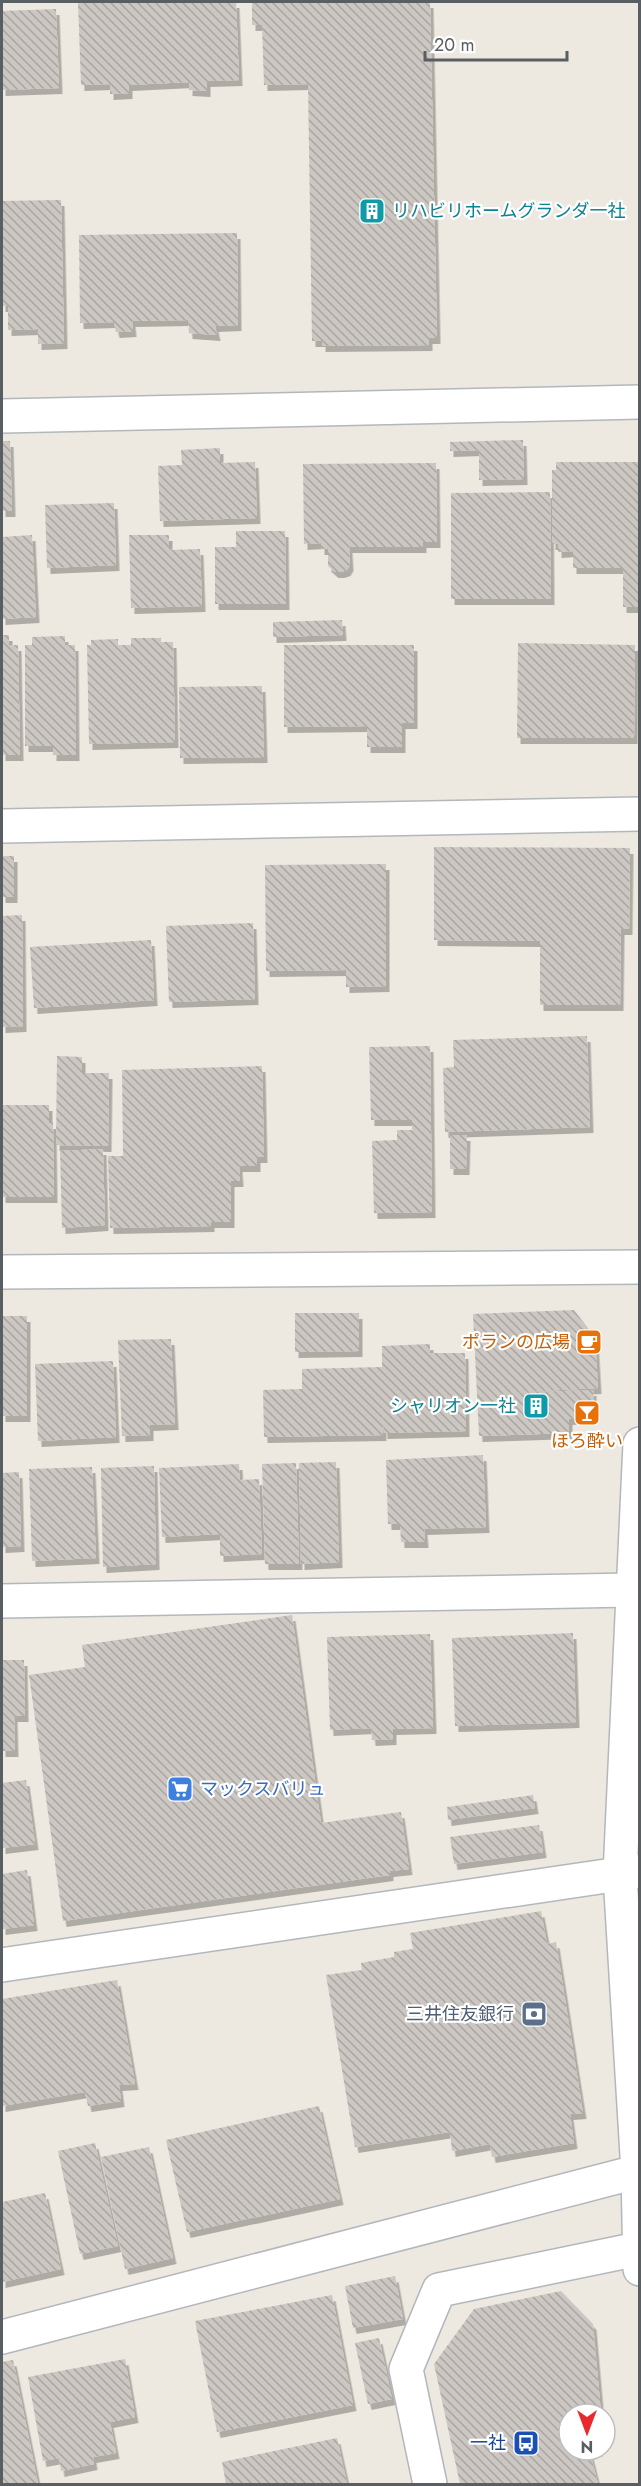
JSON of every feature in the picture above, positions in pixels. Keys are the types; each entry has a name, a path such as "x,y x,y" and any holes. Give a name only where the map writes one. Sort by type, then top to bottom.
{"street":[{"path":"2,416 639,402"},
{"path":"2,826 639,814"},
{"path":"2,1272 639,1267"},
{"path":"430,2484 406,2369 439,2290 639,2259 639,2172 630,1873 632,1590 639,1444"},
{"path":"2,1601 632,1590"},
{"path":"2,1965 630,1873"},
{"path":"2,2337 639,2172"}],"building":[{"path":"78,2 236,2 239,80 207,81 207,91 189,90 189,82 129,85 129,93 110,94 110,84 81,85"},
{"name":"リハビリホームグランダ一社","path":"252,2 430,2 437,338 429,338 429,345 322,346 322,341 312,341 308,84 264,85 262,25 252,25"},
{"path":"56,9 59,88 2,90 2,11"},
{"path":"61,200 64,343 38,344 38,329 8,330 8,306 2,306 2,201"},
{"path":"237,233 238,325 215,326 217,335 189,333 188,320 132,321 133,331 116,332 114,322 80,323 79,235"},
{"path":"523,440 524,479 479,480 479,450 450,451 450,442"},
{"path":"2,441 10,441 12,511 2,511"},
{"path":"220,448 220,463 255,462 257,518 160,521 158,466 182,465 181,450"},
{"path":"556,462 640,462 640,607 623,607 623,568 573,568 573,551 558,552 558,544 552,544 552,470 556,470"},
{"path":"436,463 437,542 423,542 423,547 349,547 350,565 347,570 341,572 335,572 328,566 328,549 321,549 321,543 304,544 303,464"},
{"path":"550,492 551,599 451,599 451,493"},
{"path":"114,503 116,565 47,568 45,505"},
{"path":"236,531 285,531 286,604 215,604 215,547 236,547"},
{"path":"32,535 36,617 2,619 2,537"},
{"path":"129,535 169,535 169,550 200,549 202,606 131,608"},
{"path":"342,620 343,635 273,637 273,622"},
{"path":"2,635 9,635 9,645 18,645 20,755 2,755"},
{"path":"65,636 65,645 75,645 76,755 53,755 53,746 25,746 25,645 32,645 32,637"},
{"path":"131,638 161,638 161,642 173,642 175,742 89,744 87,645 91,645 91,640 118,639 118,645 131,645"},
{"path":"518,643 635,645 634,738 517,738"},
{"path":"284,645 414,645 414,723 402,723 402,747 367,747 367,726 284,727"},
{"path":"262,686 264,757 180,758 179,687"},
{"path":"434,847 630,848 629,929 621,929 620,1005 540,1005 540,941 434,940"},
{"path":"2,856 14,856 14,897 2,897"},
{"path":"386,864 386,986 346,987 346,970 266,971 265,865"},
{"path":"22,915 23,1026 2,1027 2,916"},
{"path":"253,923 255,999 169,1002 166,926"},
{"path":"151,940 154,1000 34,1008 30,947"},
{"path":"587,1036 590,1127 445,1132 443,1068 454,1067 453,1040"},
{"path":"430,1046 432,1212 374,1213 372,1141 397,1140 397,1130 412,1130 412,1120 371,1120 369,1047"},
{"path":"57,1056 82,1057 82,1073 109,1073 108,1146 56,1145"},
{"path":"262,1066 264,1157 257,1157 257,1166 239,1166 240,1181 231,1181 231,1222 211,1222 211,1226 110,1228 108,1156 123,1156 122,1070"},
{"path":"2,1105 49,1105 49,1123 53,1123 54,1197 2,1197"},
{"path":"450,1135 467,1135 466,1169 450,1169"},
{"path":"103,1149 105,1225 62,1228 60,1151"},
{"path":"574,1310 595,1337 598,1388 483,1394 593,1390 594,1417 569,1419 569,1433 479,1436 473,1314"},
{"path":"295,1313 359,1313 359,1351 295,1352"},
{"path":"2,1316 27,1316 27,1416 2,1416"},
{"path":"171,1339 175,1424 150,1425 150,1435 122,1436 118,1340"},
{"path":"430,1344 430,1353 465,1353 466,1431 384,1433 382,1394 383,1435 264,1437 263,1390 302,1389 302,1369 382,1367 382,1346"},
{"path":"113,1361 116,1437 38,1441 35,1364"},
{"path":"483,1455 486,1527 424,1529 425,1542 401,1542 400,1524 388,1524 386,1460"},
{"path":"336,1462 339,1562 301,1564 299,1463"},
{"path":"296,1463 299,1564 265,1564 262,1464"},
{"path":"239,1464 240,1480 259,1479 262,1554 220,1556 220,1534 162,1537 159,1468"},
{"path":"154,1466 156,1564 103,1567 101,1468"},
{"path":"92,1467 96,1558 32,1561 29,1469"},
{"path":"19,1472 21,1546 2,1547 2,1473"},
{"name":"マックスバリュ","path":"292,1615 321,1823 401,1812 409,1869 390,1871 390,1875 63,1921 29,1675 85,1667 82,1645"},
{"path":"573,1633 576,1722 455,1726 452,1638"},
{"path":"430,1634 433,1728 393,1729 393,1739 372,1740 371,1728 330,1730 327,1637"},
{"path":"2,1660 24,1660 25,1716 14,1716 15,1751 2,1751"},
{"path":"26,1780 35,1844 2,1848 2,1783"},
{"path":"533,1795 535,1808 448,1820 447,1807"},
{"path":"539,1825 543,1852 454,1864 450,1837"},
{"path":"27,1870 34,1925 2,1929 2,1874"},
{"path":"541,1911 547,1944 556,1942 583,2113 570,2114 574,2143 492,2157 490,2144 452,2151 450,2132 355,2147 326,1975 362,1970 361,1963 394,1957 394,1952 413,1949 410,1933"},
{"path":"117,1980 135,2084 119,2085 121,2101 88,2106 85,2092 2,2106 2,1999"},
{"path":"319,2106 340,2199 187,2232 166,2140"},
{"path":"95,2143 118,2246 80,2254 58,2151"},
{"path":"149,2147 173,2258 125,2269 101,2157"},
{"path":"45,2193 61,2269 2,2282 2,2202"},
{"path":"395,2276 403,2319 353,2328 345,2286"},
{"path":"561,2291 593,2324 600,2402 557,2402 557,2462 592,2462 598,2484 460,2484 434,2364 474,2309"},
{"path":"332,2295 353,2405 217,2432 195,2321"},
{"path":"379,2338 392,2399 368,2404 355,2343"},
{"path":"125,2359 135,2417 110,2422 116,2453 93,2457 94,2464 61,2471 59,2458 43,2461 28,2377"},
{"path":"13,2360 38,2484 2,2484 2,2362"},
{"path":"337,2438 347,2484 226,2484 222,2462"}],"place":[{"name":"リハビリホームグランダ一社","path":"372,211"},
{"name":"ポランの広場","path":"589,1342"},
{"name":"シャリオン一社","path":"536,1406"},
{"name":"ほろ酔い","path":"587,1413"},
{"name":"マックスバリュ","path":"180,1789"},
{"name":"三井住友銀行","path":"534,2014"},
{"name":"一社","path":"526,2443"}]}
